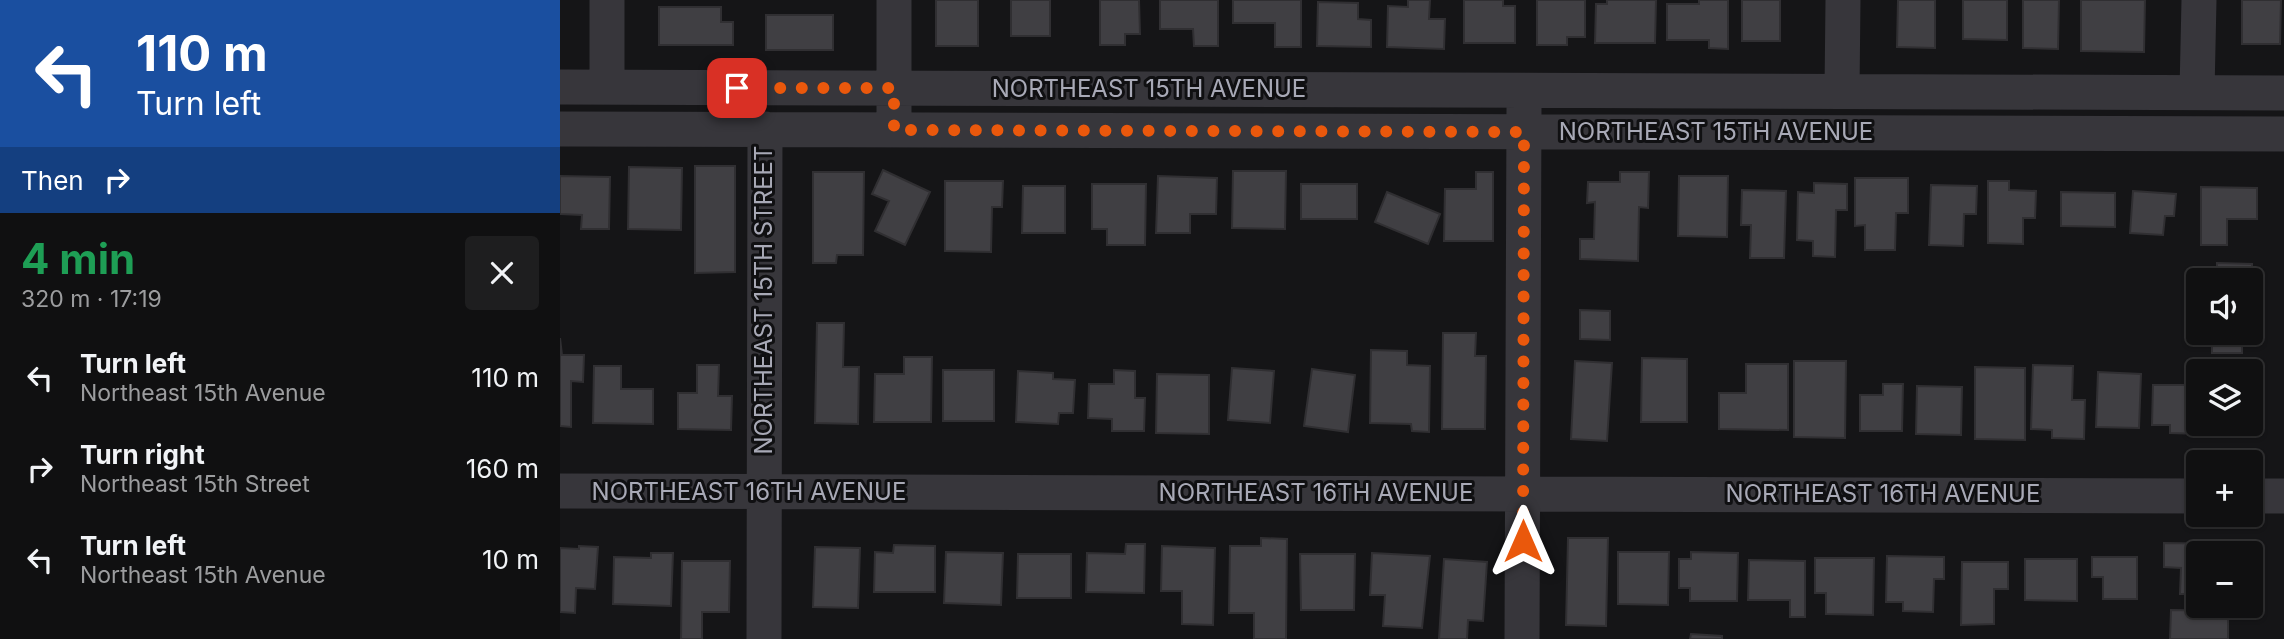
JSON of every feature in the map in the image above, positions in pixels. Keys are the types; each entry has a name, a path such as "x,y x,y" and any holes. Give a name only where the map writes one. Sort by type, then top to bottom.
{"street":[{"path":"607,0 607,87"},
{"path":"894,0 894,130"},
{"path":"1842,91 1843,0"},
{"path":"2197,92 2199,0"},
{"name":"NORTHEAST 15TH AVENUE","path":"560,87 2284,93"},
{"path":"1522,639 1524,90"},
{"name":"NORTHEAST 15TH AVENUE","path":"560,128 2284,134"},
{"name":"NORTHEAST 15TH STREET","path":"764,639 762,494 765,130"},
{"name":"NORTHEAST 16TH AVENUE","path":"560,491 762,494 1523,492 2186,496"},
{"path":"2263,496 2284,496"}],"building":[{"path":"936,0 978,0 978,46 936,46"},
{"path":"1011,0 1050,0 1050,36 1011,36"},
{"path":"1100,0 1139,0 1140,34 1125,34 1125,45 1100,45"},
{"path":"1160,0 1218,0 1218,46 1194,46 1193,29 1160,29"},
{"path":"1233,0 1301,0 1301,47 1275,47 1275,23 1233,23"},
{"path":"1408,0 1430,0 1429,19 1445,19 1444,49 1387,47 1388,6 1408,7"},
{"path":"1464,0 1503,0 1503,6 1515,6 1515,43 1464,43"},
{"path":"1537,0 1585,0 1585,37 1567,37 1567,45 1537,45"},
{"path":"1607,0 1656,0 1655,43 1595,43 1596,4 1607,4"},
{"path":"1699,0 1728,0 1728,49 1709,48 1709,40 1667,40 1667,4 1699,4"},
{"path":"1742,0 1780,0 1780,41 1742,41"},
{"path":"1898,0 1935,0 1935,48 1897,47"},
{"path":"1963,0 2007,0 2007,40 1963,39"},
{"path":"2023,0 2059,0 2058,49 2023,48"},
{"path":"2081,0 2145,0 2144,52 2081,51"},
{"path":"2242,0 2281,0 2280,44 2242,44"},
{"path":"1318,2 1358,3 1358,19 1371,20 1371,47 1317,46"},
{"path":"659,7 721,7 721,22 733,22 733,45 659,45"},
{"path":"766,15 833,15 833,50 766,50"},
{"path":"695,166 735,166 735,272 695,273"},
{"path":"629,167 682,168 681,230 628,229"},
{"path":"883,170 930,192 905,245 875,231 889,201 872,194"},
{"path":"1233,171 1286,171 1285,229 1232,228"},
{"path":"813,172 864,172 863,255 837,255 836,263 813,263"},
{"path":"1476,172 1493,172 1493,241 1444,241 1445,189 1476,189"},
{"path":"1620,172 1649,172 1648,208 1639,207 1638,261 1580,259 1580,239 1594,239 1595,202 1587,203 1588,182 1620,182"},
{"path":"560,176 610,177 609,229 581,229 582,215 560,214"},
{"path":"1158,176 1217,178 1216,214 1190,214 1190,233 1156,233"},
{"path":"1679,176 1728,176 1727,237 1678,236"},
{"path":"1855,178 1908,178 1908,213 1896,213 1895,250 1865,250 1865,225 1855,226"},
{"path":"945,181 1003,181 1002,207 992,207 991,252 945,251"},
{"path":"1988,181 2009,181 2009,190 2036,191 2035,218 2023,218 2023,244 1988,243"},
{"path":"1814,183 1847,184 1847,210 1836,210 1835,257 1813,256 1813,241 1797,240 1798,192 1814,193"},
{"path":"1092,184 1146,184 1145,245 1107,245 1107,229 1092,229"},
{"path":"1301,184 1357,184 1357,219 1301,219"},
{"path":"1931,185 1977,186 1976,214 1964,214 1963,246 1929,245"},
{"path":"1023,186 1065,186 1065,233 1022,233"},
{"path":"2201,187 2257,188 2257,219 2227,219 2227,245 2201,245"},
{"path":"1742,190 1786,191 1784,258 1750,258 1751,225 1741,225"},
{"path":"2133,191 2176,194 2174,216 2165,216 2163,235 2130,233"},
{"path":"1387,192 1440,214 1428,244 1375,222"},
{"path":"2061,192 2115,193 2115,227 2061,226"},
{"path":"2217,263 2252,264 2252,268 2217,268"},
{"path":"1580,310 1610,311 1610,340 1580,339"},
{"path":"817,323 844,323 843,367 859,367 858,424 815,423"},
{"path":"1443,333 1476,333 1475,356 1486,356 1485,429 1442,429"},
{"path":"560,338 562,355 584,355 583,382 571,381 571,427 560,426"},
{"path":"2212,345 2242,345 2242,353 2212,353"},
{"path":"1371,350 1407,351 1407,365 1430,366 1429,432 1412,431 1411,424 1370,423"},
{"path":"904,357 932,357 931,422 874,422 875,374 904,374"},
{"path":"1642,358 1687,359 1687,422 1641,422"},
{"path":"1575,361 1612,363 1607,441 1571,439"},
{"path":"1794,361 1846,361 1845,438 1794,437"},
{"path":"1746,364 1788,364 1788,430 1719,429 1719,393 1746,393"},
{"path":"697,365 719,365 718,396 732,396 731,430 678,429 678,393 697,393"},
{"path":"2033,365 2073,366 2072,400 2085,400 2084,439 2052,438 2052,430 2031,429"},
{"path":"594,366 621,366 621,389 653,389 653,424 593,423"},
{"path":"1975,367 2025,368 2025,440 1975,439"},
{"path":"1232,368 1274,371 1270,423 1228,420"},
{"path":"1312,369 1355,375 1348,432 1304,426"},
{"path":"943,370 994,370 994,421 943,421"},
{"path":"1114,370 1135,371 1135,398 1145,398 1144,431 1112,431 1112,419 1088,418 1089,384 1114,384"},
{"path":"1018,371 1053,373 1053,379 1075,380 1073,413 1059,413 1058,424 1016,422"},
{"path":"2098,372 2141,374 2139,428 2096,427"},
{"path":"1157,374 1209,375 1209,434 1156,433"},
{"path":"1883,384 1903,384 1902,431 1860,431 1860,395 1883,395"},
{"path":"2153,385 2186,385 2186,434 2170,433 2170,425 2152,425"},
{"path":"1917,386 1962,387 1961,435 1916,434"},
{"path":"1261,538 1287,539 1286,639 1254,639 1254,613 1229,613 1230,546 1261,546"},
{"path":"1568,538 1608,538 1606,626 1566,625"},
{"path":"2164,543 2186,543 2186,594 2180,594 2181,568 2164,567"},
{"path":"1126,544 1145,544 1144,593 1086,592 1087,553 1125,554"},
{"path":"894,545 935,546 935,592 874,592 875,552 893,553"},
{"path":"579,546 598,547 595,589 576,588 575,613 560,612 560,548 579,549"},
{"path":"1162,546 1215,548 1213,625 1182,624 1182,591 1161,591"},
{"path":"815,547 860,548 858,608 813,607"},
{"path":"946,552 1003,553 1001,605 944,603"},
{"path":"1618,552 1669,552 1668,605 1618,604"},
{"path":"1691,552 1738,553 1737,601 1690,601 1690,588 1679,588 1679,559 1691,559"},
{"path":"651,553 673,553 671,606 613,604 614,557 651,558"},
{"path":"1372,553 1430,556 1422,628 1383,626 1385,595 1370,595"},
{"path":"1018,554 1071,554 1071,598 1017,598"},
{"path":"1300,554 1355,554 1354,610 1301,610"},
{"path":"1887,556 1944,557 1944,579 1934,579 1933,612 1903,611 1903,602 1886,602"},
{"path":"2092,557 2137,557 2137,599 2103,599 2103,577 2092,577"},
{"path":"1815,558 1874,558 1873,615 1826,614 1826,593 1815,593"},
{"path":"1444,559 1487,562 1483,621 1468,620 1467,639 1439,639"},
{"path":"2025,559 2077,559 2077,601 2025,600"},
{"path":"1749,560 1805,561 1805,617 1790,617 1790,600 1748,600"},
{"path":"682,561 730,561 729,612 702,612 702,639 681,639"},
{"path":"1962,562 2008,562 2008,589 1994,589 1994,624 1961,625"},
{"path":"2171,610 2186,610 2186,618 2228,618 2228,639 2170,639"},
{"path":"1691,634 1722,636 1722,639 1690,639"}],"route":[{"path":"737,88 894,88 894,130 1524,132 1523,541"}]}
